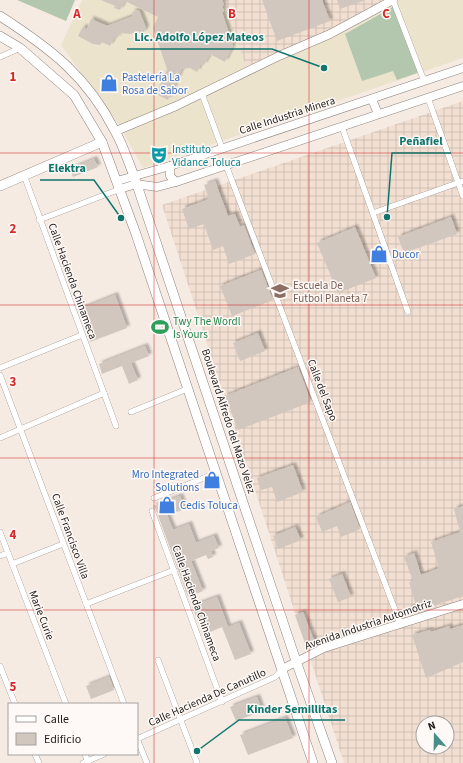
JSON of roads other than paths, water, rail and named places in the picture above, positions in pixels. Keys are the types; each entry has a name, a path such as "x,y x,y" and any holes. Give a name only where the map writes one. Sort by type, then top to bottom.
{"main road":[{"path":"116,131 202,94 279,56 330,34 393,0"},
{"name":"Boulevard Alfredo del Mazo Velez","path":"0,16 31,36 70,68 91,92 116,131 135,180 296,661 332,763"},
{"path":"0,36 20,48 74,95 102,142 119,185 313,763"},
{"name":"Calle Industria Minera","path":"119,185 222,148 463,68"},
{"name":"Calle Industria Minera","path":"135,180 157,187 176,182 463,86"},
{"path":"372,99 378,114"},
{"path":"0,186 102,142"},
{"path":"170,166 170,176 176,182"},
{"name":"Avenida Industria Automotriz","path":"282,669 324,648 463,604"}],"street":[{"path":"393,0 424,80"},
{"path":"0,57 20,48"},
{"path":"202,94 222,148"},
{"path":"428,98 461,182 463,196"},
{"path":"342,127 408,312"},
{"name":"Calle del Sapo","path":"226,165 400,623"},
{"name":"Calle Hacienda Chinameca","path":"24,175 116,426"},
{"path":"373,213 461,182"},
{"path":"40,220 119,185"},
{"path":"0,368 82,335"},
{"name":"Calle Francisco Villa","path":"0,375 124,703"},
{"path":"131,412 187,390"},
{"path":"0,438 104,393"},
{"path":"154,498 216,474"},
{"name":"Calle Hacienda Chinameca","path":"152,510 222,702"},
{"name":"Marie Curie","path":"0,532 66,703"},
{"path":"12,564 63,544"},
{"path":"0,556 8,553"},
{"path":"86,604 174,570"},
{"path":"158,660 197,763"},
{"path":"0,666 15,703"},
{"name":"Calle Hacienda De Canutillo","path":"138,739 275,677 282,669"},
{"path":"138,741 147,763"},
{"path":"87,762 102,755"}],"place":[{"name":"Lic. Adolfo López Mateos","path":"324,68"},
{"name":"Pastelería La Rosa de Sabor","path":"109,83"},
{"name":"Instituto Vidance Toluca","path":"159,155"},
{"name":"Peñafiel","path":"387,217"},
{"name":"Elektra","path":"121,218"},
{"name":"Ducor","path":"379,254"},
{"name":"Escuela De Futbol Planeta 7","path":"280,291"},
{"name":"Twy The Wordl Is Yours","path":"160,327"},
{"name":"Mro Integrated Solutions","path":"212,480"},
{"name":"Cedis Toluca","path":"167,505"},
{"name":"Kinder Semillitas","path":"197,751"}]}
